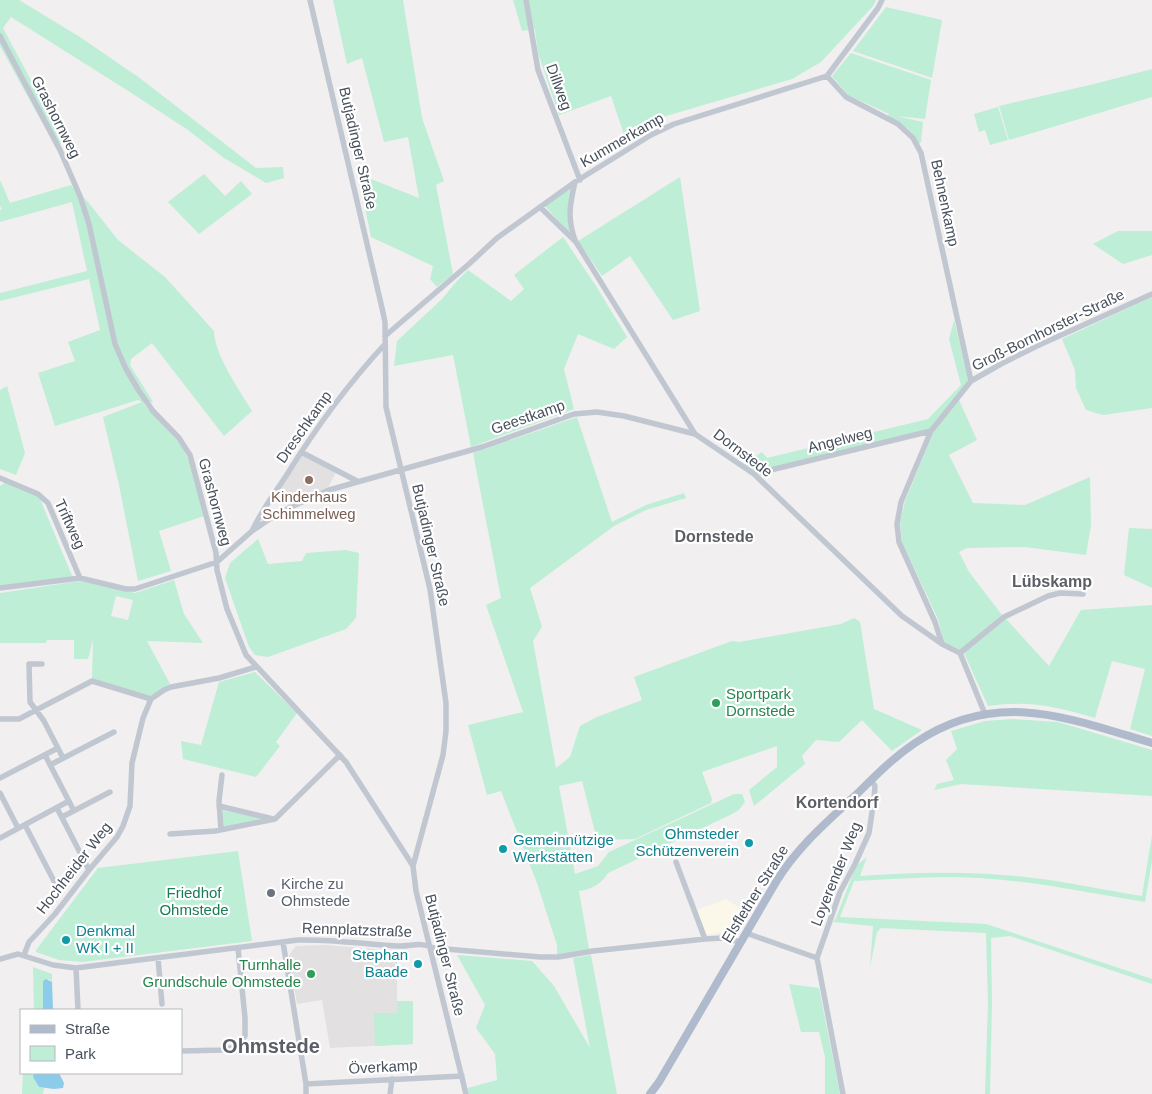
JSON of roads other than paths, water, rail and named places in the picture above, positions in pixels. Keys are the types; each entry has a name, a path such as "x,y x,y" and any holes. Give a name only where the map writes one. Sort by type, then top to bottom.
{"main road":[{"name":"Elsflether Straße","path":"650,1094 659,1082 794,854 903,752 935,730 956,722 985,714 1012,712 1047,714 1152,743"}],"street":[{"name":"Butjadinger Straße","path":"310,0 382,308 385,336 386,407 430,589 446,710 446,731 443,755 413,866 416,891 466,1094"},
{"name":"Dillweg","path":"526,0 538,70 578,181"},
{"path":"827,76 882,0"},
{"name":"Grashornweg","path":"0,36 60,150 80,196 89,224 115,344 126,369 153,411 179,438 190,455 216,553 217,570 227,610 246,655 340,755 360,782 413,866"},
{"name":"Kummerkamp","path":"385,336 470,264 497,238 578,181 651,135 674,124 827,76"},
{"name":"Behnenkamp","path":"827,76 846,97 898,124 913,138 921,153 971,381"},
{"name":"Dornstede","path":"578,181 570,206 570,226 576,242 695,434 754,474 902,616 942,644"},
{"name":"Dornstede","path":"540,207 576,242"},
{"name":"Groß-Bornhorster-Straße","path":"942,644 935,622 899,542 897,524 901,502 931,431 971,381 1037,346 1152,294"},
{"name":"Dreschkamp","path":"252,531 301,452 354,379 385,344"},
{"name":"Geestkamp","path":"252,531 291,507 329,490 482,446 574,414 597,412 624,416 695,434"},
{"name":"Angelweg","path":"754,474 931,431"},
{"path":"301,452 357,481"},
{"name":"Triftweg","path":"0,478 38,494 48,503 80,578"},
{"path":"0,588 80,578 126,589 135,589 216,562 252,531"},
{"path":"960,653 1004,617 1048,596 1083,594"},
{"path":"942,644 960,653 985,714"},
{"path":"42,664 29,664 30,702 44,721 63,758"},
{"path":"0,719 19,719 92,680 151,699 171,687 219,678 256,667"},
{"name":"Hochheider Weg","path":"24,955 29,942 55,914 117,837 127,817 131,796 133,755 143,718 151,699"},
{"path":"50,765 114,732"},
{"path":"0,778 58,748"},
{"path":"45,755 74,811"},
{"path":"170,834 221,830 275,820 340,755"},
{"path":"221,830 222,775"},
{"name":"Loyerender Weg","path":"817,958 840,892 869,832 875,786 871,780"},
{"path":"62,817 110,792"},
{"path":"0,793 18,828"},
{"path":"0,838 69,802"},
{"path":"220,806 275,820"},
{"path":"57,808 89,870"},
{"path":"25,825 56,885"},
{"path":"676,862 705,938"},
{"path":"746,933 817,958 843,1094"},
{"name":"Rennplatzstraße","path":"24,955 52,965 76,968 283,942 325,940 396,946 424,943 434,948 540,957 571,955 705,938 723,938 741,942"},
{"path":"283,942 306,1094"},
{"path":"182,1051 224,1050 237,1046 245,1036 246,1018 238,948"},
{"path":"0,951 2,958 12,955 24,955"},
{"path":"158,958 162,1004"},
{"path":"76,968 78,1009"},
{"name":"Överkamp","path":"306,1084 462,1076"},
{"path":"390,1094 392,1079"}],"water":[{"path":"46,979 52,982 53,1009 43,1009 43,981"},
{"path":"34,1074 60,1074 64,1083 63,1088 39,1087 33,1077"}],"place":[{"name":"Kinderhaus Schimmelweg","path":"309,480"},
{"name":"Sportpark Dornstede","path":"716,703"},
{"name":"Ohmsteder Schützenverein","path":"749,843"},
{"name":"Gemeinnützige Werkstätten","path":"503,849"},
{"name":"Kirche zu Ohmstede","path":"271,893"},
{"name":"Denkmal WK I + II","path":"66,940"},
{"name":"Stephan Baade","path":"418,964"},
{"name":"Turnhalle Grundschule Ohmstede","path":"311,974"}],"district":[{"name":"Dornstede","path":"714,536"},
{"name":"Lübskamp","path":"1052,581"},
{"name":"Kortendorf","path":"837,802"},
{"name":"Ohmstede","path":"271,1046"}],"park label":[{"name":"Friedhof Ohmstede","path":"194,902"}]}
